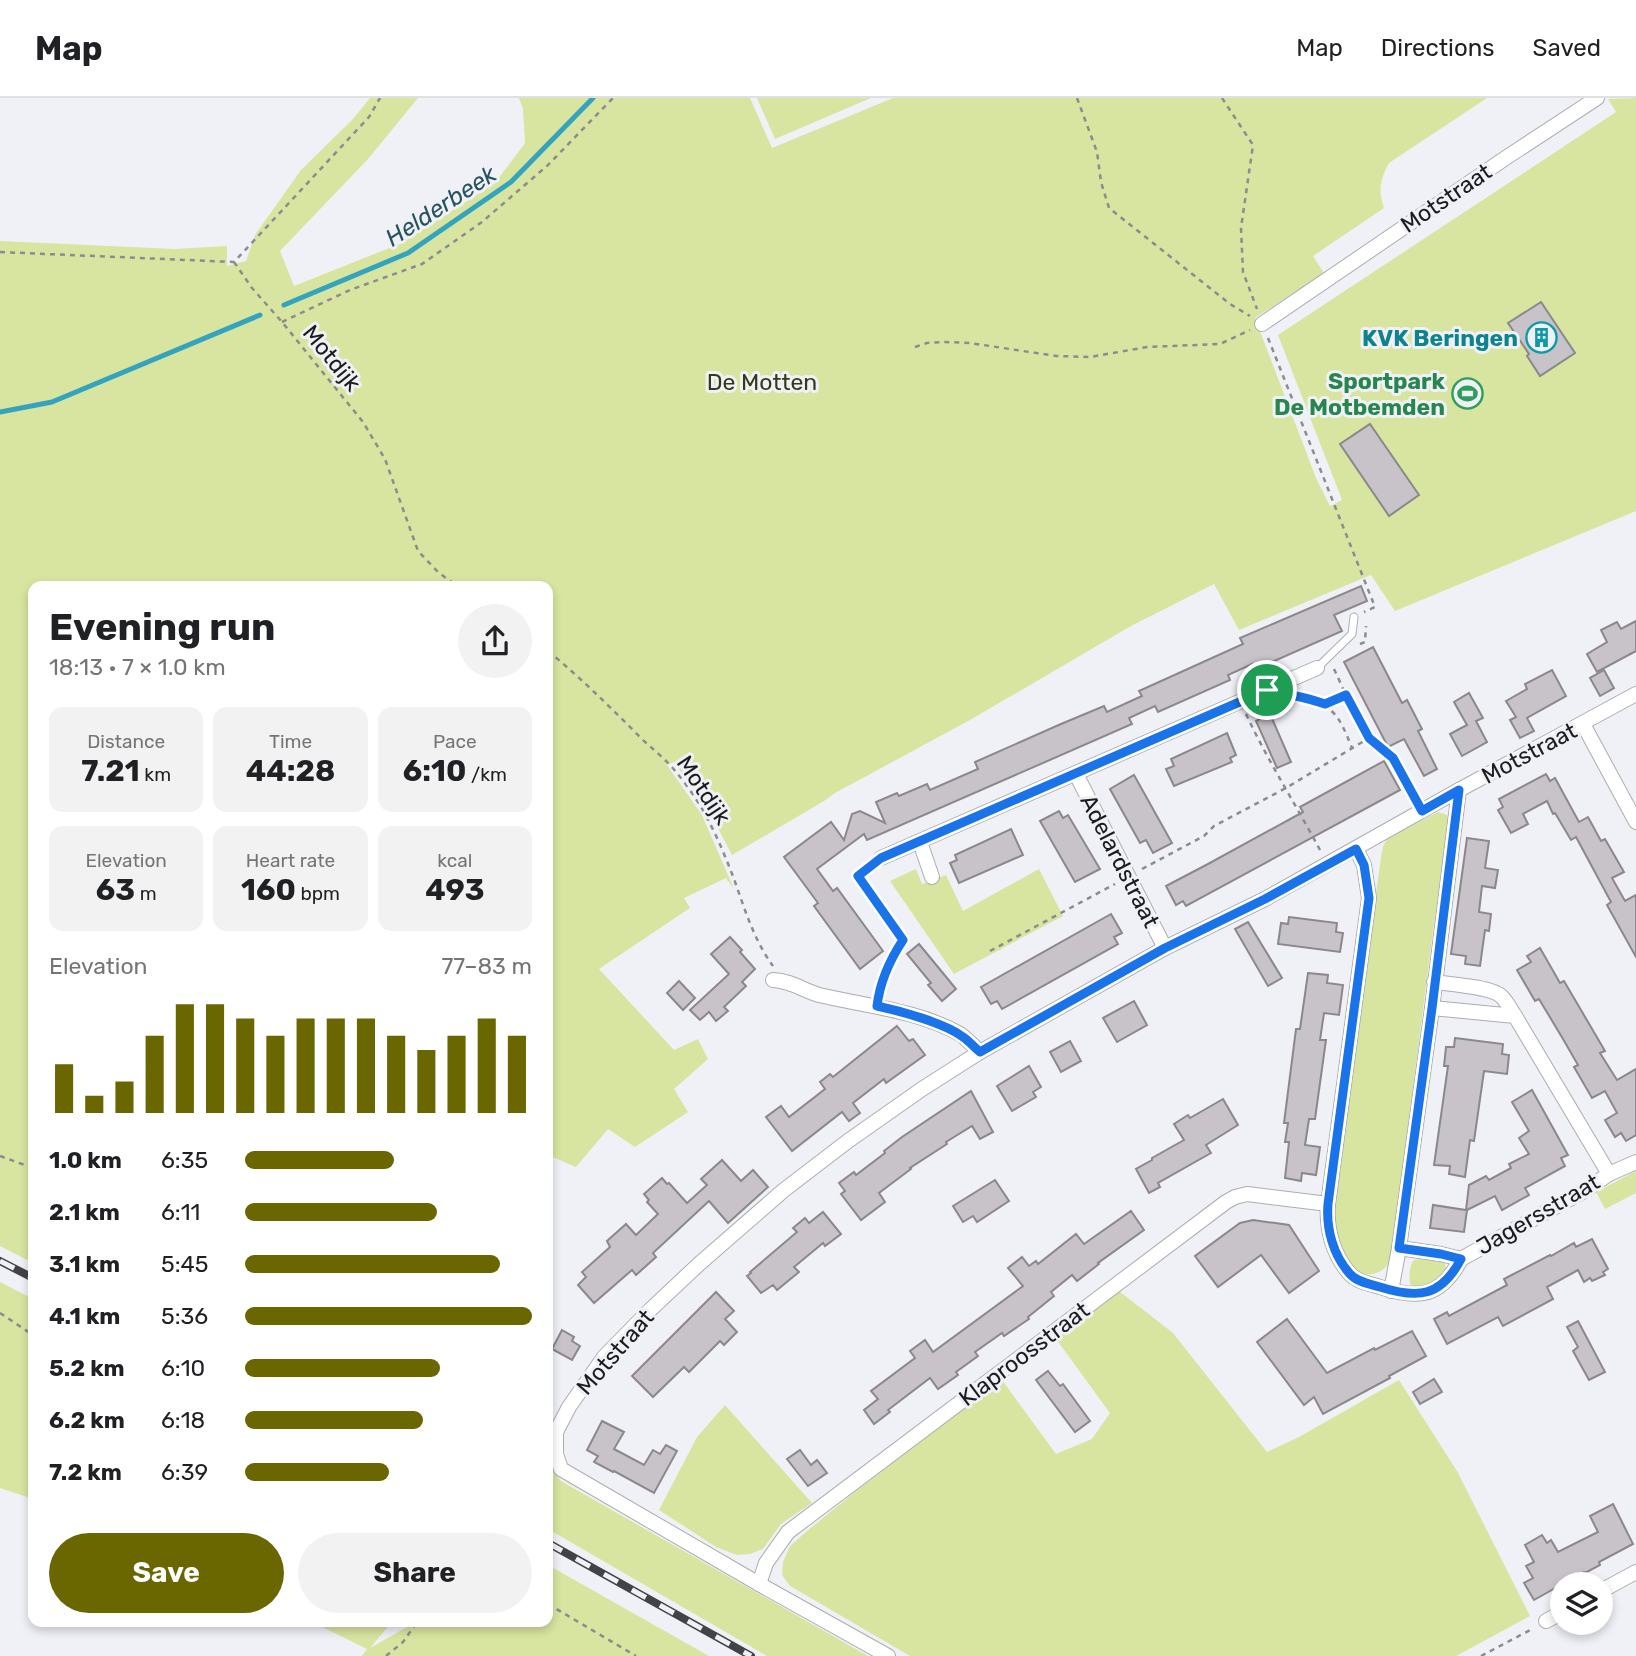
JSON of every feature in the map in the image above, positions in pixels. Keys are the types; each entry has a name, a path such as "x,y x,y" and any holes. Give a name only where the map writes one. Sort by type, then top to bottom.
{"street":[{"name":"Motstraat","path":"1262,324 1597,98"},
{"name":"Adelardstraat","path":"881,858 1317,668"},
{"name":"Motstraat","path":"888,1656 561,1469 556,1454 556,1432 569,1407 604,1357 699,1264 784,1190 922,1089 980,1052 1165,948 1265,899 1636,694"},
{"path":"1583,724 1636,822"},
{"name":"Adelardstraat","path":"1076,774 1165,948"},
{"path":"1391,1290 1432,1008 1459,790"},
{"path":"920,842 932,877"},
{"path":"1356,849 1364,865 1369,898 1328,1204 1328,1228 1333,1244 1352,1276 1391,1290 1410,1294 1432,1291 1450,1278 1461,1259"},
{"path":"780,981 817,994 891,1009 940,1025 962,1035 980,1052"},
{"path":"1434,982 1497,993 1503,997 1609,1174"},
{"path":"1432,1008 1516,1016"},
{"name":"Jagersstraat","path":"1399,1248 1461,1259 1584,1191 1609,1174 1636,1162"},
{"name":"Klaproosstraat","path":"759,1584 766,1563 788,1532 1226,1202 1247,1194 1328,1204"},
{"path":"1613,1584 1636,1572"},
{"path":"1546,1621 1550,1619"}],"lane":[{"path":"1317,668 1352,634 1353,617"}],"path":[{"path":"0,252 234,262 369,117 380,98"},
{"path":"282,322 351,290 422,264 482,222 548,165 613,98"},
{"path":"1077,98 1097,152 1101,182 1109,208 1230,304 1262,324"},
{"path":"1222,98 1253,145 1241,228 1243,272 1375,607 1353,617"},
{"name":"Motdijk","path":"234,262 252,288 363,422 385,459 418,551 450,581"},
{"path":"915,346 945,342 970,343 1030,353 1090,357 1147,347 1220,344 1262,324"},
{"name":"Motdijk","path":"553,654 667,761 704,812 719,841 746,915 780,981"},
{"path":"1291,695 1325,704 1336,714 1352,748"},
{"path":"1325,704 1346,695 1369,738 1393,758 1422,811"},
{"path":"1241,702 1276,773 1328,864"},
{"path":"990,951 1204,836 1214,826 1286,788 1369,738"},
{"path":"877,1006 884,973 903,940 858,876 881,858"},
{"path":"0,1156 28,1166"},
{"path":"0,1313 28,1332"},
{"path":"553,1607 636,1656"},
{"path":"1481,1656 1546,1621"},
{"path":"386,1656 403,1642 414,1627"}],"green space":[{"name":"De Motten","path":"370,98 418,98 368,159 280,251 294,286 402,243 495,183 525,143 523,109 519,98 750,98 772,148 893,98 1487,98 1389,163 1381,185 1384,208 1313,256 1324,273 1255,318 1316,478 1330,506 1342,500 1278,335 1616,112 1608,99 1636,98 1636,511 1395,611 1371,575 1239,630 1214,584 1131,626 970,720 835,793 732,855 711,815 674,762 667,765 702,815 734,889 726,878 684,898 690,908 599,969 674,1050 698,1039 708,1059 674,1089 688,1112 635,1147 608,1129 576,1167 553,1157 553,581 28,581 28,1260 0,1246 0,241 175,249 227,246 227,266 246,261 255,235 301,170 353,119"},
{"path":"757,98 871,98 775,139"},
{"path":"1438,812 1447,815 1449,825 1391,1259 1380,1271 1365,1274 1354,1269 1342,1252 1335,1235 1333,1213 1381,857 1388,838"},
{"path":"916,869 922,884 946,875 963,911 1039,869 1063,916 954,974 890,881"},
{"path":"1636,1171 1636,1193 1605,1209 1596,1192"},
{"path":"1414,1260 1444,1262 1447,1270 1430,1283 1420,1286 1410,1284 1410,1268"},
{"path":"0,1282 28,1296 28,1497 0,1488"},
{"path":"1119,1291 1173,1333 1267,1452 1299,1437 1399,1380 1457,1471 1530,1616 1456,1656 910,1656 790,1586 782,1575 783,1562 790,1546 861,1487 1002,1380 1056,1454 1092,1439 1110,1413 1056,1339"},
{"path":"725,1405 812,1503 781,1524 763,1549 750,1554 737,1555 716,1547 659,1510 697,1437"},
{"path":"553,1471 561,1481 868,1656 767,1656 553,1532"},
{"path":"553,1568 709,1656 362,1656 367,1649 322,1627 388,1627 370,1648 407,1627 553,1627"}],"building":[{"name":"KVK Beringen","path":"1541,302 1575,353 1540,376 1508,323"},
{"path":"1370,424 1419,495 1389,516 1340,444"},
{"path":"1361,586 1367,601 1334,615 1342,631 1254,670 1252,664 1228,675 1230,680 1158,712 1155,706 1129,718 1132,724 867,840 864,834 817,869 833,891 837,888 883,951 860,969 814,906 818,903 784,857 831,822 844,840 852,814 860,811 885,823 876,802 927,784 930,790 978,769 975,762 1061,724 1104,706 1107,712 1142,696 1139,691 1243,644 1240,638"},
{"path":"1636,621 1636,651 1597,672 1587,654 1607,642 1601,630 1617,622 1621,629"},
{"path":"1373,647 1402,703 1407,700 1422,729 1418,731 1437,769 1424,776 1404,739 1388,747 1344,662"},
{"path":"1552,670 1566,696 1527,718 1534,731 1520,738 1510,720 1516,717 1506,701 1527,689 1525,684"},
{"path":"1604,670 1614,688 1600,696 1590,678"},
{"path":"1469,693 1483,718 1476,721 1487,742 1462,756 1450,734 1467,725 1454,702"},
{"path":"1270,714 1291,762 1277,768 1256,721"},
{"path":"1227,733 1236,755 1230,758 1232,762 1174,786 1166,769 1174,766 1171,759"},
{"path":"1384,761 1400,790 1186,906 1183,901 1176,905 1166,886 1303,812 1300,807"},
{"path":"1546,774 1550,781 1555,778 1579,822 1588,817 1601,841 1605,839 1624,872 1612,878 1625,901 1636,895 1636,957 1607,905 1611,902 1576,837 1571,840 1547,801 1523,814 1528,824 1511,833 1498,810 1503,807 1499,799"},
{"path":"1134,775 1172,843 1153,853 1146,840 1140,843 1110,789"},
{"path":"1059,811 1063,818 1068,815 1100,869 1075,882 1040,821"},
{"path":"1011,829 1023,855 959,883 950,863 957,860 955,855"},
{"path":"1467,838 1489,841 1485,868 1498,870 1495,888 1482,886 1479,912 1491,914 1489,931 1485,930 1480,966 1465,964 1466,956 1451,954"},
{"path":"1111,914 1122,933 1114,937 1118,944 1002,1009 997,1001 991,1004 981,987"},
{"path":"1289,917 1337,923 1336,932 1343,933 1340,952 1278,944 1281,923 1288,924"},
{"path":"1248,922 1282,978 1268,986 1235,929"},
{"path":"730,937 755,969 742,982 746,986 724,1007 728,1011 716,1021 709,1012 700,1020 690,1010 729,974 711,954"},
{"path":"919,944 956,989 942,1001 907,954"},
{"path":"1540,948 1560,983 1564,981 1605,1051 1600,1053 1617,1080 1636,1069 1636,1135 1626,1141 1621,1133 1615,1137 1605,1120 1617,1113 1605,1091 1592,1098 1574,1067 1578,1065 1563,1039 1539,999 1535,1001 1517,970 1531,962 1527,956"},
{"path":"1308,973 1328,975 1327,983 1343,985 1339,1015 1324,1013 1320,1040 1326,1040 1315,1119 1309,1119 1305,1145 1320,1147 1316,1175 1302,1173 1301,1181 1285,1178 1289,1142 1285,1142 1288,1123 1284,1123 1296,1029 1300,1029"},
{"path":"679,981 695,998 683,1010 667,993"},
{"path":"1134,1001 1147,1025 1117,1042 1103,1018"},
{"path":"897,1026 909,1041 913,1039 925,1055 886,1083 884,1079 853,1103 860,1113 849,1121 842,1112 792,1151 766,1117 781,1106 789,1117 825,1089 820,1082 830,1074 833,1077"},
{"path":"1455,1038 1503,1044 1502,1054 1509,1055 1507,1074 1484,1071 1474,1141 1470,1140 1465,1177 1449,1174 1450,1166 1434,1165 1448,1066 1444,1066 1446,1047 1454,1047"},
{"path":"1070,1041 1081,1061 1061,1072 1050,1052"},
{"path":"1029,1066 1041,1087 1033,1092 1036,1097 1012,1111 997,1086"},
{"path":"1532,1090 1568,1155 1561,1158 1565,1166 1525,1188 1529,1195 1502,1210 1495,1196 1467,1210 1464,1232 1430,1228 1433,1205 1466,1210 1469,1185 1486,1176 1489,1180 1511,1168 1509,1164 1529,1154 1519,1138 1529,1131 1512,1102"},
{"path":"971,1091 993,1132 980,1139 972,1126 946,1142 947,1144 910,1168 879,1193 885,1202 861,1220 841,1194 845,1191 839,1183 854,1172 856,1175 902,1137"},
{"path":"1223,1099 1238,1125 1206,1145 1211,1153 1158,1183 1160,1187 1149,1193 1136,1169 1184,1140 1174,1124"},
{"path":"722,1160 741,1181 753,1170 768,1187 728,1223 709,1201 653,1253 656,1257 636,1275 632,1270 594,1303 578,1285 586,1277 582,1272 610,1247 607,1241 626,1224 636,1235 658,1214 647,1202 649,1200 644,1194 662,1178 687,1203 707,1185 701,1179"},
{"path":"995,1180 1009,1201 977,1222 973,1216 963,1222 953,1206"},
{"path":"1131,1211 1144,1230 1077,1281 1072,1275 1051,1292 1054,1296 1028,1317 1029,1319 1004,1336 1002,1333 975,1352 978,1356 956,1372 958,1375 938,1389 930,1378 874,1424 864,1410 878,1399 871,1391 915,1358 910,1351 925,1340 933,1352 1023,1286 1008,1268 1022,1257 1029,1266 1036,1261 1038,1264 1076,1234 1084,1244"},
{"path":"823,1212 841,1234 825,1246 823,1243 794,1267 799,1272 777,1290 773,1285 761,1293 747,1276 750,1272 797,1232 793,1228 805,1218 809,1223"},
{"path":"1253,1220 1289,1225 1319,1271 1289,1293 1261,1255 1218,1287 1195,1256 1240,1223"},
{"path":"1592,1239 1608,1269 1603,1272 1605,1275 1584,1282 1578,1270 1547,1287 1553,1299 1503,1326 1498,1317 1447,1344 1434,1319 1447,1312 1449,1316 1507,1285 1504,1279 1550,1255 1574,1243 1576,1247"},
{"path":"716,1292 734,1311 725,1319 737,1332 724,1345 720,1341 689,1372 684,1367 653,1397 632,1376"},
{"path":"1287,1319 1327,1373 1412,1331 1426,1356 1323,1414 1314,1397 1304,1405 1257,1342"},
{"path":"1578,1321 1605,1372 1589,1380 1573,1351 1578,1347 1567,1327"},
{"path":"562,1330 574,1337 572,1341 580,1346 572,1360 553,1347"},
{"path":"1048,1371 1060,1386 1063,1384 1090,1421 1075,1432 1036,1380"},
{"path":"1434,1379 1442,1392 1420,1404 1413,1392"},
{"path":"602,1421 624,1432 614,1449 644,1465 653,1450 660,1454 666,1445 677,1451 654,1493 594,1462 598,1456 587,1450"},
{"path":"800,1450 811,1465 817,1460 827,1473 808,1486 787,1459"},
{"path":"1613,1504 1633,1544 1599,1562 1600,1565 1587,1572 1550,1572 1550,1591 1534,1600 1524,1583 1533,1578 1526,1566 1534,1562 1525,1545 1542,1535 1547,1543 1551,1540 1558,1552 1598,1532 1590,1516"}],"waterway":[{"name":"Helderbeek","path":"284,305 408,253 511,182 593,98"},
{"name":"Helderbeek","path":"0,412 52,402 260,315"}],"railway":[{"path":"0,1261 28,1275"},
{"path":"553,1546 751,1656"}],"place":[{"name":"KVK Beringen","path":"1541,338"},
{"name":"Sportpark De Motbemden","path":"1468,394"}],"route":[{"path":"1267,690 1281,696 1291,695 1325,704 1346,695 1369,738 1393,758 1422,811 1459,790 1399,1248 1461,1259 1450,1278 1432,1291 1410,1294 1352,1276 1333,1244 1328,1228 1328,1204 1369,898 1364,865 1356,849 1265,899 1165,948 980,1052 962,1035 940,1025 877,1006 884,973 903,940 858,876 881,858 1267,690"}]}
